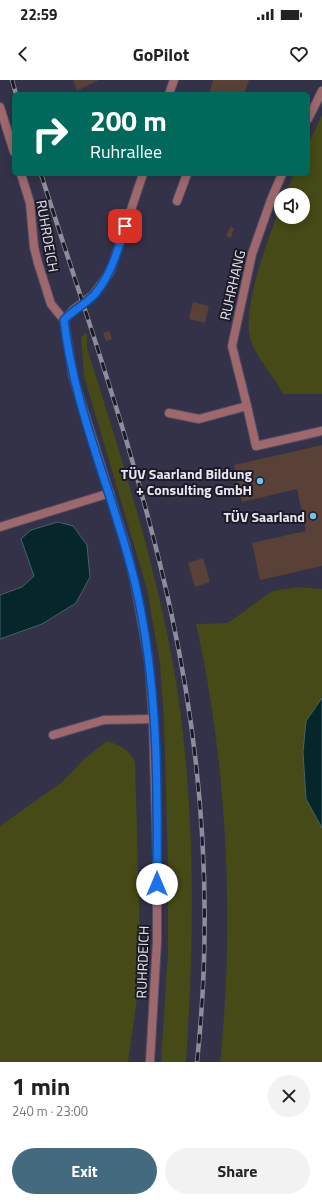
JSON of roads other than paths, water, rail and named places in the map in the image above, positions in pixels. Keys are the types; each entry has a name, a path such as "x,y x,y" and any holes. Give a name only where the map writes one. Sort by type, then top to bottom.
{"street":[{"path":"170,92 174,80"},
{"path":"310,115 322,91"},
{"path":"0,107 12,146"},
{"name":"RUHRDEICH","path":"22,176 30,203 34,247 38,263 51,304 64,320 74,376 127,550 141,614 149,662 153,719 157,849 157,941 150,1062"},
{"path":"64,320 73,310 93,295 110,272 142,176"},
{"path":"177,201 186,176"},
{"name":"RUHRHANG","path":"281,176 252,254 232,346 256,446 322,431"},
{"path":"169,413 199,419 247,406"},
{"path":"0,527 110,493"},
{"path":"53,735 104,720 153,719"}],"railway":[{"path":"12,80 15,92"},
{"path":"42,176 111,392 144,501 171,612 182,667 198,780 202,836 204,950 202,1006 197,1062"}],"place":[{"name":"TÜV Saarland Bildung + Consulting GmbH","path":"260,481"},
{"name":"TÜV Saarland","path":"313,516"}]}
